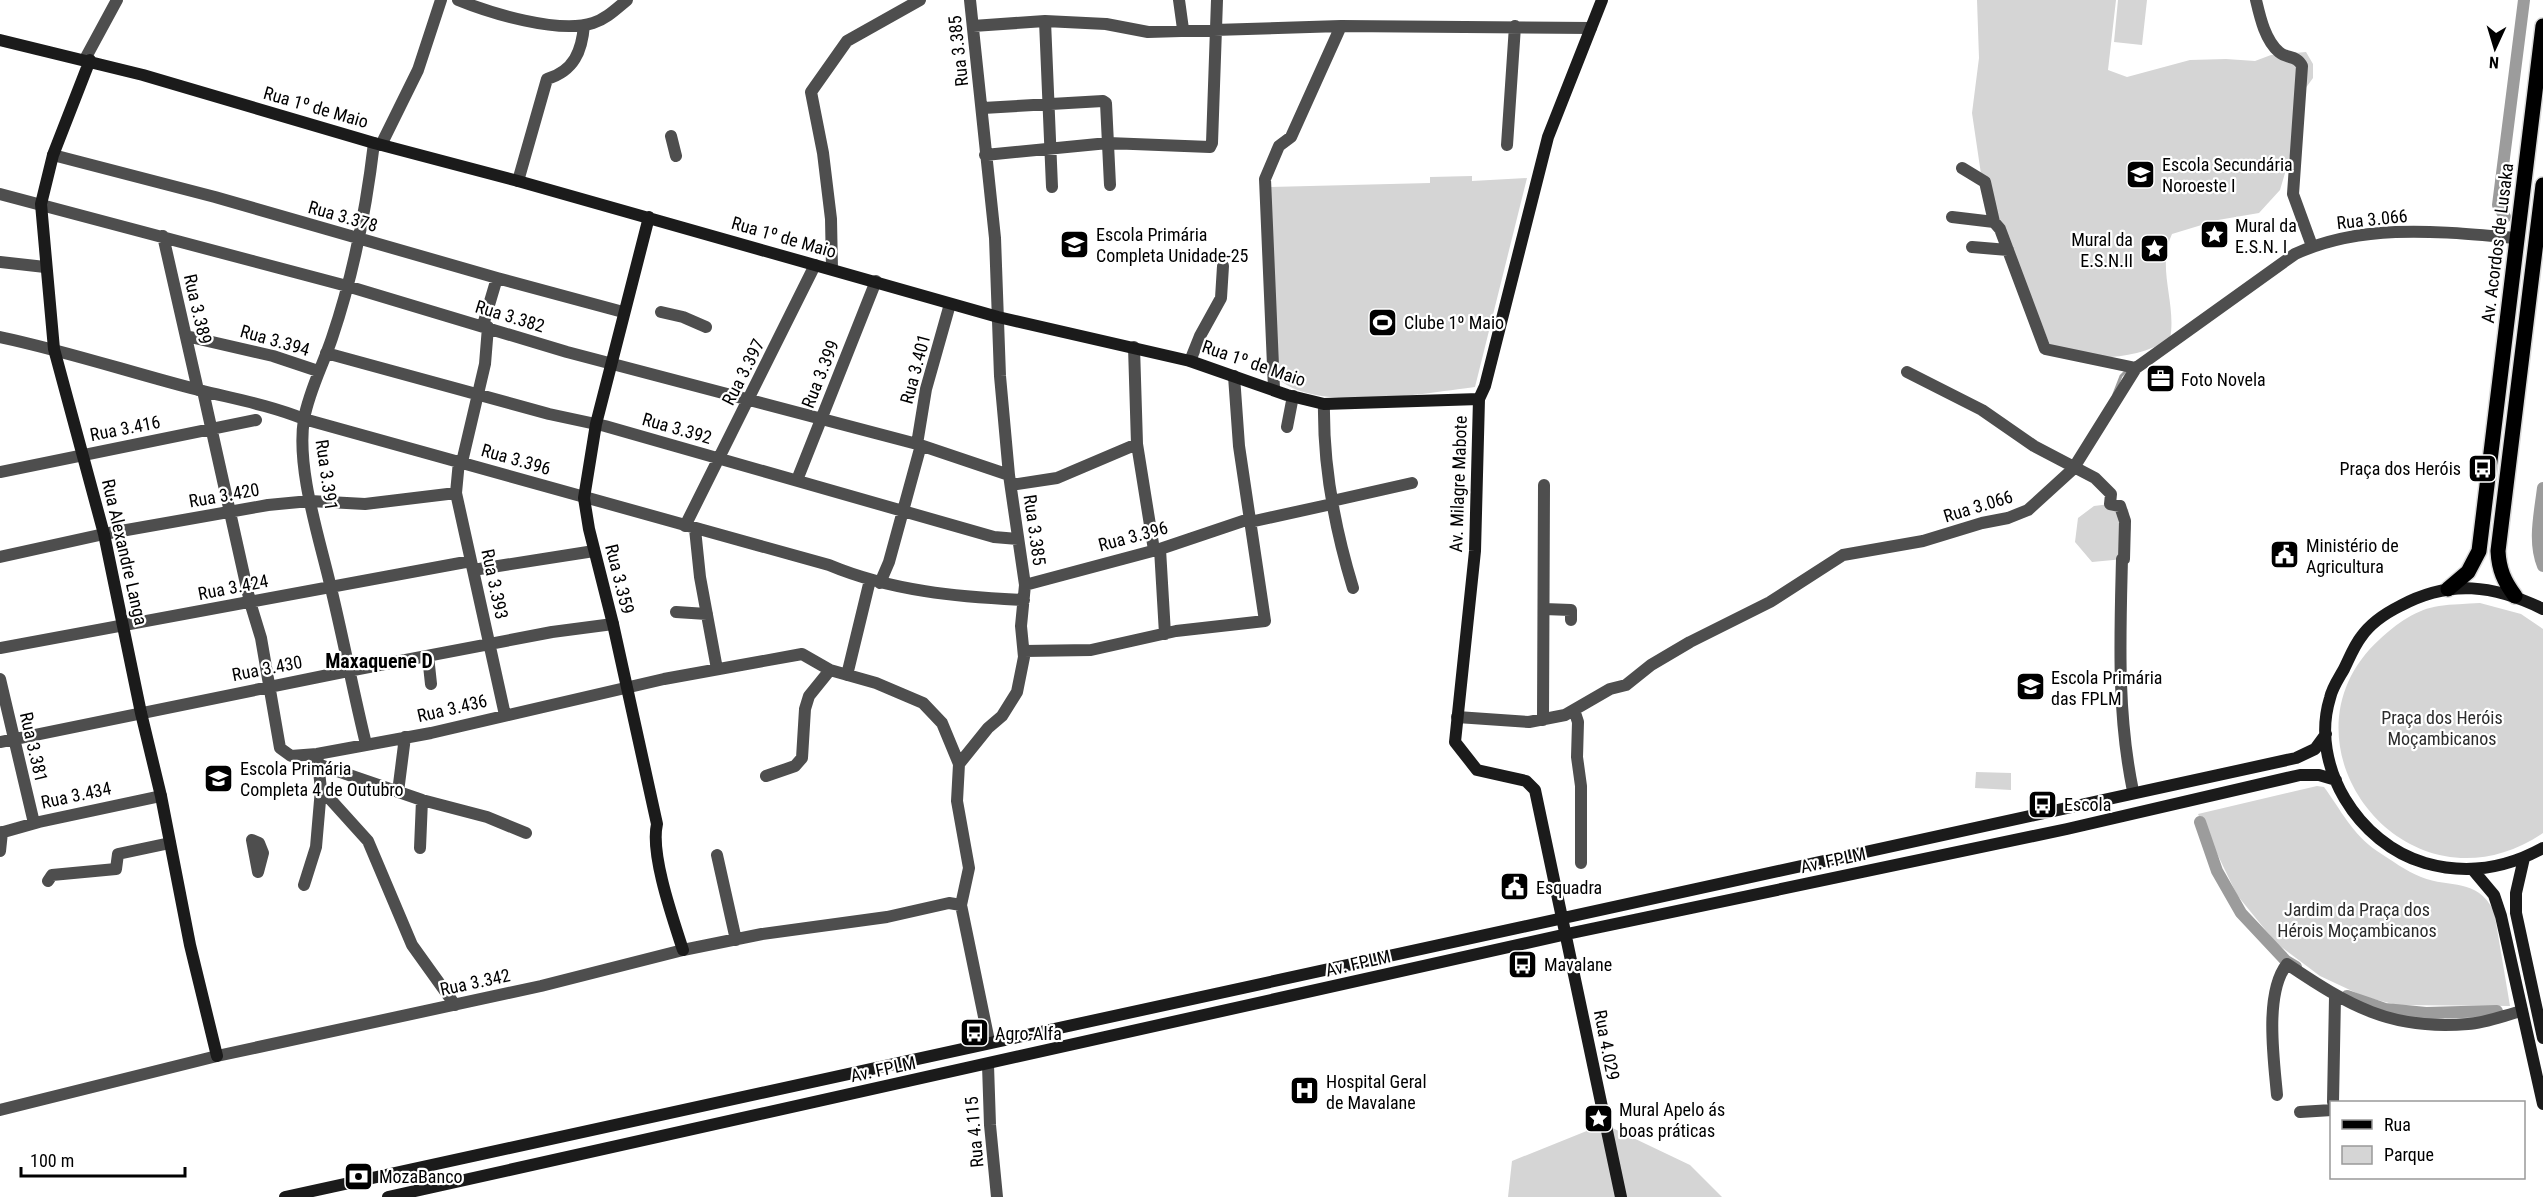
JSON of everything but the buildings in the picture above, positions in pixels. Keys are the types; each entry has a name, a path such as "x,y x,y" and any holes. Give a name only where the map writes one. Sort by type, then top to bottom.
{"main road":[{"name":"Av. Milagre Mabote","path":"1567,934 1535,789 1526,781 1477,770 1455,742 1475,542 1479,399 1485,386 1548,137 1602,0"},
{"name":"Av. Acordos de Lusaka","path":"2448,589 2468,572 2479,551 2543,26"},
{"name":"Rua 1º de Maio","path":"0,40 87,60 377,144 649,217 998,317 1190,361 1293,396 1324,404 1479,399"},
{"name":"Rua Alexandre Langa","path":"87,60 53,155 41,204 54,348 104,534 141,714 161,796 190,945 217,1056"},
{"path":"2515,596 2503,579 2499,567 2508,469 2540,230 2543,185"},
{"name":"Rua 3.359","path":"649,217 610,363 596,424 584,498 594,551 613,624 657,824 655,834 660,866 683,950"},
{"path":"2543,609 2515,596 2493,590 2448,589 2415,598 2386,614 2361,636 2330,698 2326,734 2329,758 2336,780 2349,806 2367,828 2390,847 2416,860 2444,868 2473,870 2490,868 2524,858 2543,848"},
{"name":"Av. FPLM","path":"285,1197 1579,912 2063,810 2133,791 2307,754 2326,734"},
{"name":"Av. FPLM","path":"388,1197 1567,934 2067,830 2300,775 2336,780"},
{"path":"2524,858 2516,893 2516,913 2543,1038"},
{"path":"2473,870 2494,895 2501,916 2543,1104"},
{"name":"Rua 4.029","path":"1567,934 1621,1197"},
{"path":"917,1059 922,1079"},
{"path":"431,1165 436,1186"}],"street":[{"path":"87,60 117,0"},
{"name":"Rua 3.391","path":"366,744 310,501 302,446 304,419 360,240 377,144 418,70 441,0"},
{"path":"458,0 515,19 554,25 584,25 605,18 627,0"},
{"path":"832,269 831,219 824,153 811,92 847,40 920,0"},
{"name":"Rua 3.385","path":"960,764 1012,702 1022,672 1024,651 1021,626 1025,585 1010,480 1000,376 995,238 970,0"},
{"path":"1179,0 1183,29"},
{"path":"985,155 1108,143 1209,147 1212,143 1217,0"},
{"path":"2256,0 2272,44 2283,55 2296,58 2302,66 2293,194 2312,246"},
{"path":"1046,21 1052,187"},
{"path":"973,26 1046,21 1106,24 1148,32 1183,29 1341,26 1591,28"},
{"path":"518,181 547,79 557,76 576,60 583,41 584,25"},
{"path":"1274,389 1265,179 1279,146 1291,137 1341,26"},
{"path":"1507,144 1515,26"},
{"path":"982,108 1103,101 1106,103 1110,185"},
{"path":"671,136 676,156"},
{"name":"Rua 3.378","path":"53,155 215,197 360,240 623,312"},
{"path":"1962,168 1985,183 1994,222 2000,229 2045,349 2136,368"},
{"name":"Rua 3.382","path":"0,194 347,286 610,363 749,398 821,420 919,445 1010,480"},
{"path":"1952,217 1994,222"},
{"name":"Rua 3.066","path":"1457,717 1529,722 1565,715 1610,689 1626,685 1651,665 1690,642 1770,602 1844,555 1923,541 1982,523 2008,518 2028,510 2073,469 2136,368 2295,254 2312,246 2392,231 2517,238"},
{"name":"Rua 3.389","path":"163,236 250,602 261,638 280,748 284,753"},
{"path":"1972,247 2008,250"},
{"path":"0,262 45,267"},
{"name":"Rua 3.397","path":"690,527 719,459 816,265"},
{"path":"1190,361 1221,297 1223,266"},
{"name":"Rua 3.393","path":"497,278 485,326 485,364 461,462 456,493 505,715"},
{"name":"Rua 3.399","path":"797,480 876,281"},
{"name":"Rua 3.401","path":"847,675 875,581 889,562 919,445 926,389 950,304"},
{"path":"661,312 683,317 706,327"},
{"name":"Rua 3.394","path":"186,336 273,356 318,371"},
{"name":"Rua 3.396","path":"0,337 54,348 200,391 271,405 304,419 829,565 875,581 969,597 1024,600"},
{"path":"1134,347 1137,444 1157,549 1165,634"},
{"name":"Rua 3.392","path":"326,353 549,414 596,424 994,537 1018,539"},
{"path":"1906,372 1982,410 2034,446 2073,469 2095,478 2111,494 2110,504 2120,506 2125,521 2119,676 2122,729 2133,791"},
{"path":"1024,651 1091,650 1165,634 1265,621 1237,428 1234,376"},
{"path":"1287,428 1293,396"},
{"path":"1324,404 1324,445 1332,502 1353,588"},
{"name":"Rua 3.416","path":"0,472 256,420"},
{"path":"1010,480 1068,474 1137,444"},
{"name":"Rua 3.396","path":"1025,585 1250,521 1412,483"},
{"path":"1543,720 1544,485"},
{"name":"Rua 3.420","path":"0,556 229,510 310,501 365,504 456,493"},
{"path":"690,527 717,669"},
{"name":"Rua 3.424","path":"0,648 331,587 594,551"},
{"path":"1544,609 1571,610 1571,620"},
{"path":"676,612 707,614"},
{"name":"Rua 3.430","path":"0,742 269,686 552,632 613,624"},
{"name":"Rua 3.436","path":"284,753 319,759 366,744 578,700 627,686 802,654 830,670 876,683 922,703 942,723 960,764"},
{"path":"428,656 431,684"},
{"path":"766,776 795,766 802,758 805,709 809,696 830,670"},
{"name":"Rua 3.381","path":"0,679 34,823"},
{"path":"1574,710 1578,722 1577,757 1581,786 1581,862"},
{"path":"398,792 405,737"},
{"path":"304,885 316,847 321,789 319,759 398,792 487,817 526,833"},
{"path":"960,764 957,801 969,868 961,905 989,1041"},
{"path":"321,789 368,841 412,945 455,1005"},
{"name":"Rua 3.434","path":"1,833 34,823 161,796"},
{"path":"420,848 422,800"},
{"path":"0,851 1,833"},
{"path":"48,881 52,875 117,869 118,854 170,843"},
{"path":"717,855 736,940"},
{"name":"Rua 3.342","path":"0,1110 217,1056 455,1005 683,950 887,917 949,903 961,905"},
{"path":"2277,1095 2274,1050 2275,990 2287,964 2335,996 2371,1014 2411,1023 2470,1024 2522,1011"},
{"path":"2333,1101 2335,996"},
{"name":"Rua 4.115","path":"988,1065 990,1125 997,1197"},
{"path":"2300,1112 2330,1110"}],"green space":[{"name":"Escola Secundária Noroeste I","path":"1977,0 2116,0 2108,70 2127,77 2190,60 2255,61 2271,55 2306,52 2313,64 2313,78 2297,100 2292,149 2280,190 2259,213 2218,220 2172,234 2166,260 2171,312 2170,339 2142,352 2112,357 2082,356 2052,350 1981,174 1972,113 1979,58"},
{"path":"2118,0 2147,0 2142,45 2114,42"},
{"name":"Clube 1º Maio","path":"1472,176 1472,181 1527,178 1475,387 1401,396 1343,398 1316,395 1293,388 1276,377 1269,187 1430,183 1430,177"},
{"path":"2110,504 2128,509 2131,528 2124,559 2092,562 2075,542 2078,518 2094,506"},
{"name":"Praça dos Heróis Moçambicanos","path":"2480,603 2521,614 2543,629 2543,833 2492,855 2444,856 2401,839 2368,809 2346,769 2339,725 2349,680 2386,633 2423,610"},
{"path":"1976,772 2011,773 2011,790 1975,788"},
{"name":"Jardim da Praça dos Hérois Moçambicanos","path":"2317,786 2324,787 2354,829 2377,851 2415,875 2432,881 2471,888 2487,900 2494,911 2510,1006 2397,1005 2365,997 2320,976 2276,943 2237,895 2198,814"},
{"path":"1604,1124 1690,1165 1722,1197 1508,1197 1512,1161"}],"waterway":[{"path":"2505,217 2498,205 2524,0"},
{"path":"2114,394 2121,376 2128,369"},
{"path":"2543,488 2538,537 2543,566"},
{"path":"2543,490 2538,538 2543,566"},
{"path":"2200,822 2217,871 2241,913 2286,961 2296,967"},
{"path":"2347,996 2385,1009 2426,1013 2497,1011"}],"place":[{"name":"Escola Secundária Noroeste I","path":"2141,174"},
{"name":"Mural da E.S.N. I","path":"2214,235"},
{"name":"Escola Primária Completa Unidade-25","path":"1075,244"},
{"name":"Mural da E.S.N.II","path":"2154,249"},
{"name":"Clube 1º Maio","path":"1383,322"},
{"name":"Foto Novela","path":"2160,379"},
{"name":"Praça dos Heróis","path":"2482,468"},
{"name":"Ministério de Agricultura","path":"2285,555"},
{"name":"Escola Primária das FPLM","path":"2030,687"},
{"name":"Escola Primária Completa 4 de Outubro","path":"219,778"},
{"name":"Escola","path":"2043,804"},
{"name":"Esquadra","path":"1515,887"},
{"name":"Mavalane","path":"1523,964"},
{"name":"Agro-Alfa","path":"974,1033"},
{"name":"Hospital Geral de Mavalane","path":"1305,1091"},
{"name":"Mural Apelo ás boas práticas","path":"1598,1119"},
{"name":"MozaBanco","path":"358,1176"}],"district":[{"name":"Maxaquene D","path":"379,661"}]}
